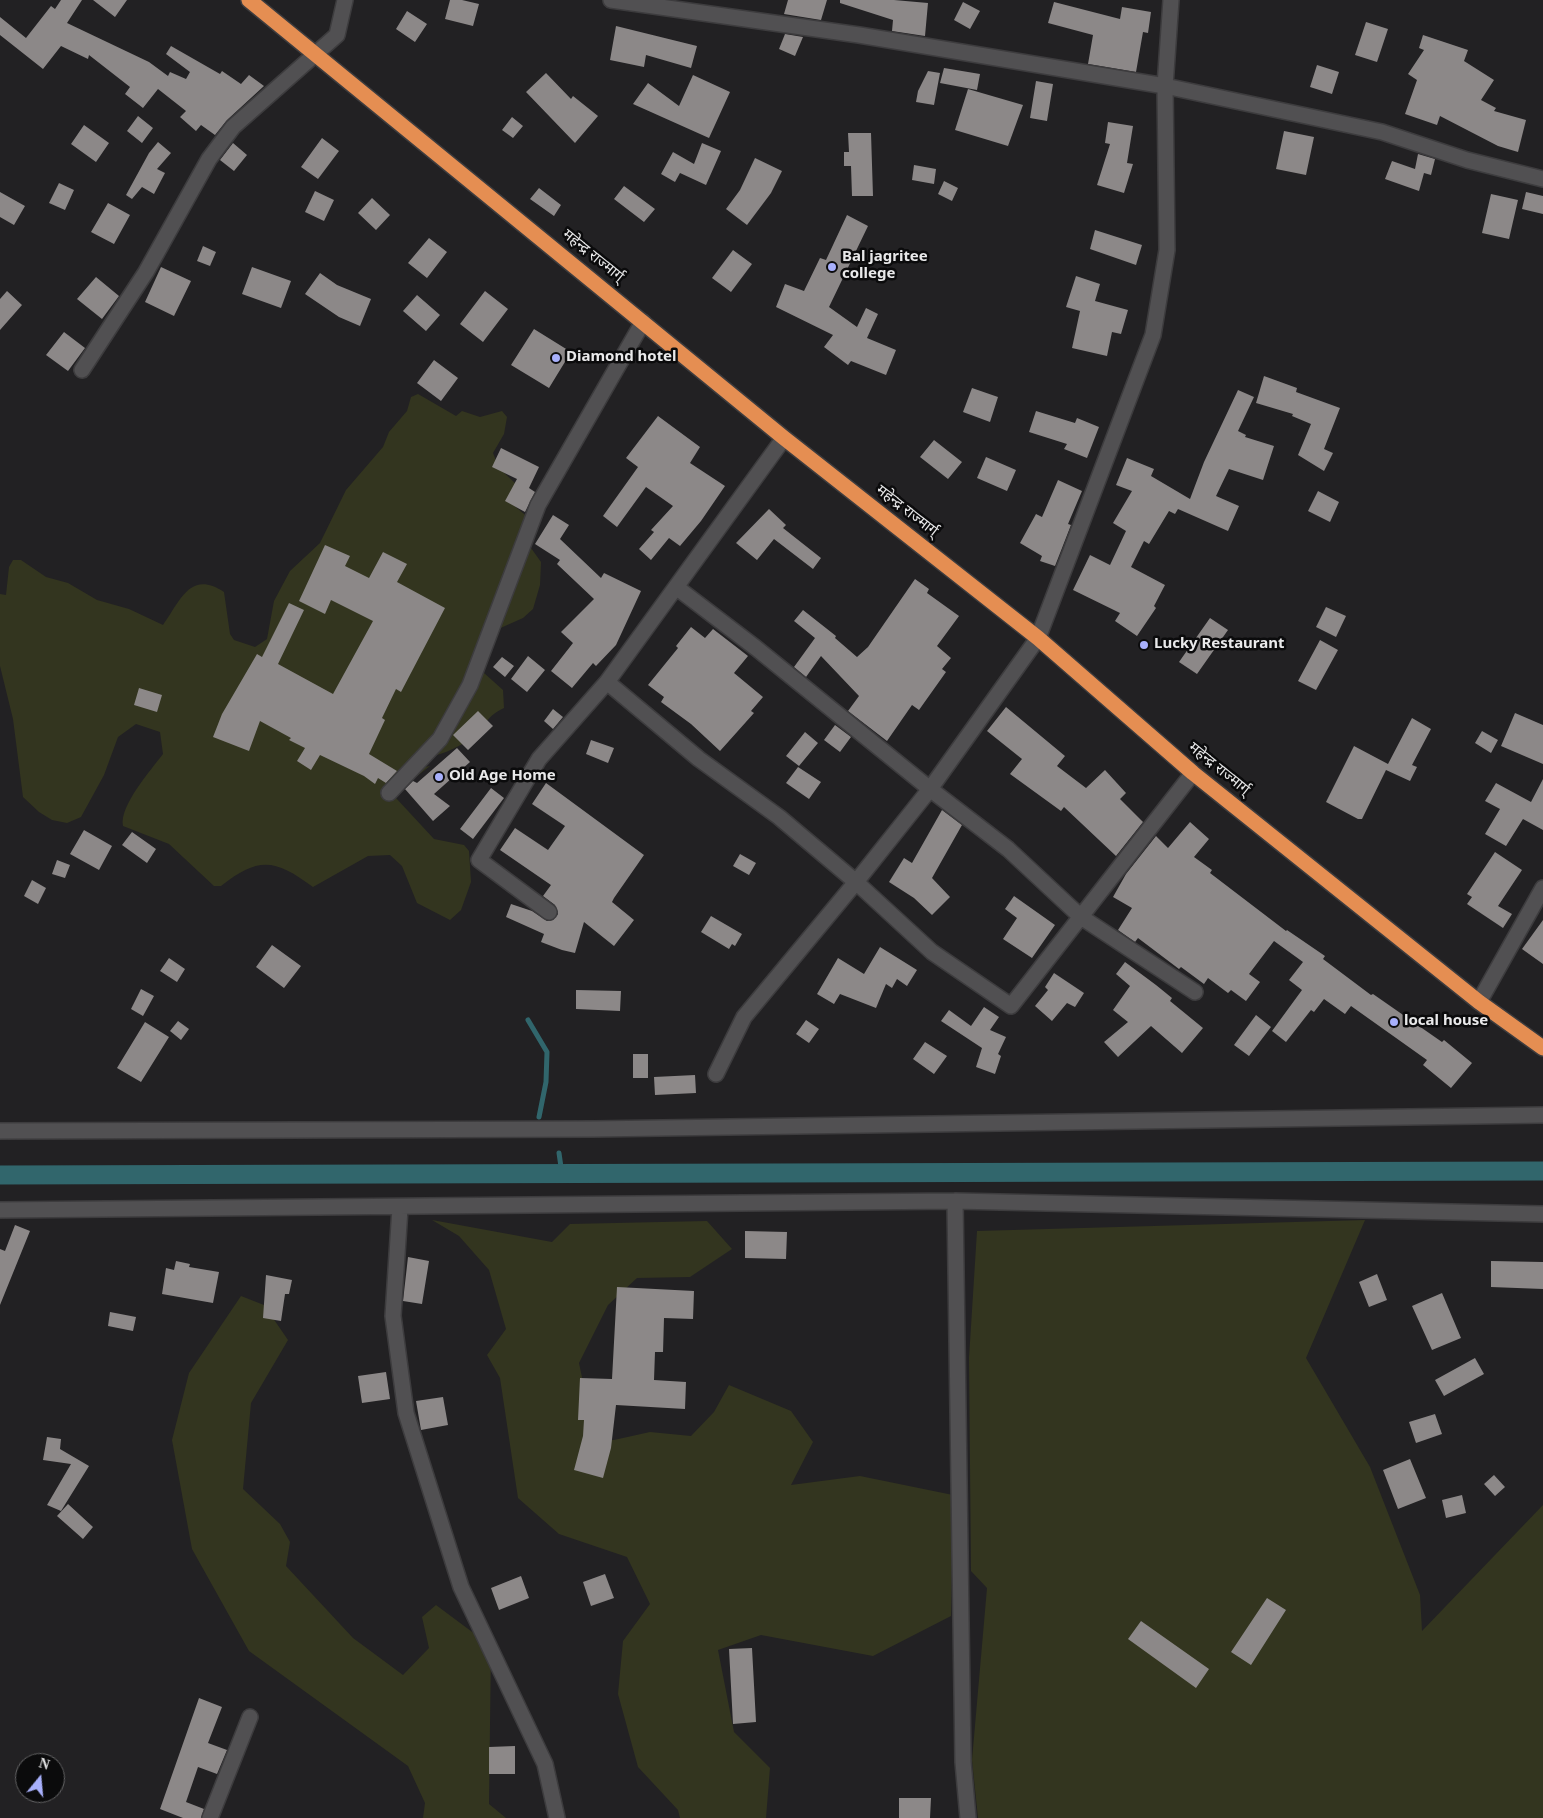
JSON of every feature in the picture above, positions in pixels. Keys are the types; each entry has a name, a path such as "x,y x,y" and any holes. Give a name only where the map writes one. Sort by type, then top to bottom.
{"highway":[{"name":"महेन्द्र राज्मार्ग्","path":"249,0 784,438 1038,638 1193,773 1479,1002 1543,1048"}],"street":[{"path":"82,370 146,272 209,159 233,127 337,35 345,0"},
{"path":"610,0 859,35 1165,86 1382,132 1467,160 1543,180"},
{"path":"716,1074 744,1017 930,789 1038,638 1152,335 1167,250 1165,86 1171,0"},
{"path":"389,793 440,739 470,684 538,505 643,322"},
{"path":"549,912 479,860 539,759 607,682 784,438"},
{"path":"676,587 756,648 930,789 1008,849 1081,917 1195,992"},
{"path":"607,682 699,759 778,817 856,882 932,952 1012,1006 1193,773"},
{"path":"1479,1002 1543,888"},
{"path":"0,1130 594,1129 1543,1115"},
{"path":"955,1201 963,1762 968,1818"},
{"path":"0,1210 400,1208 955,1201 1543,1214"},
{"path":"400,1208 393,1316 406,1413 462,1587 545,1764 557,1818"},
{"path":"210,1818 250,1717"}],"green space":[{"path":"418,394 456,416 462,411 480,417 502,411 507,417 504,434 493,453 499,468 516,484 512,504 535,523 526,541 541,562 540,585 533,609 523,618 496,630 483,658 484,673 503,690 504,708 489,718 478,733 461,745 447,752 418,761 420,768 430,766 407,784 396,798 434,839 464,845 469,851 471,882 461,910 450,920 417,903 402,866 390,855 368,856 313,887 288,871 277,866 267,865 246,870 221,886 214,886 169,844 123,826 123,818 131,799 163,754 160,732 136,724 118,737 104,775 81,817 67,823 52,820 39,812 23,797 13,719 0,666 0,594 6,595 9,567 13,560 21,560 46,577 68,583 97,600 129,609 163,625 188,591 195,586 203,584 212,586 224,592 230,634 234,640 255,647 267,639 274,601 290,571 320,543 346,490 383,447 389,432 407,411 411,397"},
{"path":"432,1220 552,1242 570,1224 707,1221 732,1249 690,1277 637,1278 608,1305 579,1363 587,1401 588,1439 614,1440 650,1432 691,1436 714,1412 729,1385 791,1411 813,1442 791,1485 860,1476 953,1495 951,1616 873,1656 761,1635 718,1650 734,1732 770,1768 766,1818 680,1818 678,1810 638,1767 618,1694 623,1641 650,1604 627,1557 559,1534 518,1498 500,1378 487,1355 506,1329 489,1270 459,1236"},
{"path":"1365,1220 1306,1358 1370,1467 1420,1595 1422,1631 1543,1505 1543,1818 978,1818 972,1760 987,1588 971,1571 969,1358 977,1231"},
{"path":"241,1296 264,1305 288,1340 251,1403 243,1489 280,1524 290,1542 286,1566 353,1638 403,1675 429,1648 422,1617 436,1605 491,1646 489,1804 506,1818 423,1818 425,1803 408,1766 249,1651 192,1549 172,1440 189,1373"}],"building":[{"path":"61,0 82,0 67,23 149,62 168,76 170,72 186,79 190,72 166,54 171,46 220,74 222,71 241,84 249,75 264,86 227,120 215,135 201,125 196,131 180,117 186,111 158,89 143,108 125,94 130,87 89,55 88,59 61,46 43,69 0,35 0,17 26,38 51,6 55,9"},
{"path":"93,0 127,0 115,17"},
{"path":"450,0 462,0 479,4 473,26 445,19"},
{"path":"788,0 827,0 821,20 784,14"},
{"path":"840,0 894,0 928,3 925,36 892,31 893,20 840,3"},
{"path":"963,2 980,11 970,29 954,20"},
{"path":"1054,2 1120,19 1122,7 1151,12 1148,33 1143,32 1136,72 1088,64 1093,35 1048,23"},
{"path":"407,11 427,24 415,42 396,29"},
{"path":"1366,22 1388,29 1377,62 1355,55"},
{"path":"616,26 697,46 691,68 646,55 644,67 610,60"},
{"path":"785,34 803,37 795,56 779,49"},
{"path":"1423,35 1468,50 1464,61 1494,80 1481,100 1496,108 1494,111 1526,120 1518,152 1498,146 1440,116 1437,125 1405,114 1417,80 1408,74 1424,50 1419,48"},
{"path":"1317,65 1339,72 1332,94 1310,87"},
{"path":"944,68 980,74 977,90 940,83"},
{"path":"928,71 940,73 934,105 916,102 918,91"},
{"path":"546,73 571,99 573,96 598,116 575,143 526,92"},
{"path":"693,75 730,92 709,138 633,104 648,83 679,106"},
{"path":"1036,81 1053,84 1047,121 1030,118"},
{"path":"968,89 1023,105 1008,146 955,130"},
{"path":"138,116 153,128 142,143 127,131"},
{"path":"512,117 523,126 513,138 502,130"},
{"path":"1108,122 1133,126 1127,163 1133,164 1124,193 1097,185 1110,144 1105,143"},
{"path":"84,125 109,143 96,162 71,144"},
{"path":"1284,131 1314,137 1306,175 1276,169"},
{"path":"848,133 871,133 873,196 852,196 851,166 844,166 844,152 849,152"},
{"path":"322,138 339,151 318,179 301,167"},
{"path":"158,142 171,153 157,169 165,173 154,194 142,187 132,199 126,195 149,153"},
{"path":"233,143 247,155 234,171 220,160"},
{"path":"702,143 721,151 706,185 680,173 675,182 661,174 673,152 694,164"},
{"path":"1418,154 1435,159 1431,175 1424,173 1419,191 1385,179 1392,161 1415,169"},
{"path":"755,158 782,171 771,193 747,225 726,209 740,190"},
{"path":"914,165 936,169 934,184 912,180"},
{"path":"944,181 958,188 952,201 938,194"},
{"path":"59,183 74,190 65,210 49,203"},
{"path":"624,186 655,209 644,222 614,199"},
{"path":"539,188 561,205 554,216 530,199"},
{"path":"315,191 334,200 324,221 305,212"},
{"path":"0,192 25,206 14,225 0,217"},
{"path":"1526,192 1543,196 1543,214 1522,209"},
{"path":"1491,194 1518,200 1509,239 1482,233"},
{"path":"372,198 390,215 376,230 358,213"},
{"path":"108,203 130,215 114,244 91,232"},
{"path":"847,215 868,226 829,307 857,327 866,308 878,314 867,338 896,350 886,375 851,361 848,365 824,347 833,335 776,307 785,284 804,291 820,258 826,260"},
{"path":"1095,230 1142,245 1136,265 1090,249"},
{"path":"429,238 447,252 427,278 408,263"},
{"path":"203,246 216,252 210,266 197,261"},
{"path":"733,250 752,264 731,292 712,278"},
{"path":"161,267 191,281 174,316 145,302"},
{"path":"252,267 291,281 281,308 242,294"},
{"path":"320,273 337,285 371,299 360,326 339,317 305,294"},
{"path":"1076,276 1100,284 1095,301 1128,310 1121,334 1112,332 1107,356 1072,348 1080,311 1066,307"},
{"path":"96,277 119,296 102,319 77,299"},
{"path":"7,291 22,305 0,330 0,299"},
{"path":"485,291 508,309 483,342 460,324"},
{"path":"417,295 440,315 426,331 403,311"},
{"path":"534,329 571,352 549,388 511,365"},
{"path":"64,332 85,348 68,371 46,355"},
{"path":"434,360 458,378 441,401 417,383"},
{"path":"1264,376 1297,388 1296,392 1340,408 1324,449 1333,453 1324,471 1298,455 1311,424 1292,416 1293,414 1256,403"},
{"path":"972,388 998,397 990,422 963,412"},
{"path":"1238,390 1254,397 1238,431 1246,435 1245,437 1274,446 1263,480 1229,469 1216,496 1239,506 1228,531 1178,509 1175,514 1169,511 1149,544 1144,541 1131,567 1165,585 1154,606 1156,608 1137,636 1115,621 1120,613 1073,590 1090,555 1110,565 1126,531 1113,523 1132,491 1116,485 1127,458 1154,469 1151,476 1190,499 1204,462"},
{"path":"1036,411 1075,423 1077,418 1099,427 1087,458 1064,449 1067,444 1029,432"},
{"path":"658,416 700,447 690,463 725,486 701,521 680,546 669,538 651,560 639,549 654,532 651,530 673,506 646,487 617,527 603,516 638,467 626,458"},
{"path":"934,440 962,462 948,479 920,457"},
{"path":"501,448 539,467 529,488 535,492 525,512 505,501 517,479 492,467"},
{"path":"986,457 1016,470 1007,491 977,478"},
{"path":"1058,480 1082,491 1068,524 1071,525 1055,566 1040,561 1042,556 1020,543 1036,514 1042,517"},
{"path":"1318,491 1339,502 1330,522 1308,511"},
{"path":"769,509 786,525 783,528 821,558 813,569 774,539 757,560 736,543"},
{"path":"553,515 569,525 560,539 601,578 604,573 641,591 616,645 596,666 593,663 572,688 551,671 573,643 561,632 594,599 557,564 560,560 535,544"},
{"path":"325,545 350,556 345,566 369,578 383,552 407,564 397,582 445,608 401,692 396,689 382,718 385,720 369,754 397,771 386,783 378,778 375,784 364,776 320,755 311,770 297,761 305,748 260,721 249,751 213,737 222,714 257,654 262,657 289,603 304,610 278,664 333,694 373,621 331,600 325,614 299,601"},
{"path":"915,579 929,589 927,593 959,616 937,646 951,658 942,669 946,672 919,710 912,705 887,741 848,711 859,696 821,656 806,677 794,667 815,638 794,621 803,610 836,636 835,638 857,657 868,647"},
{"path":"1326,607 1346,616 1336,637 1316,627"},
{"path":"1210,618 1228,630 1197,674 1179,662"},
{"path":"691,627 705,638 713,629 748,656 734,673 763,697 751,711 754,713 720,751 691,724 661,702 664,697 648,685 678,648 676,646"},
{"path":"1320,640 1338,650 1316,690 1298,681"},
{"path":"528,656 545,670 527,692 511,679"},
{"path":"502,657 514,666 505,677 493,667"},
{"path":"139,688 162,695 157,712 134,705"},
{"path":"1006,707 1065,756 1057,766 1086,788 1105,770 1126,793 1120,799 1143,822 1116,856 1064,807 1061,811 1010,774 1022,759 987,731"},
{"path":"553,709 563,717 553,729 544,721"},
{"name":"Old Age Home","path":"478,711 493,726 468,750 453,735"},
{"path":"1515,713 1543,725 1543,764 1501,746"},
{"path":"1412,718 1431,729 1412,765 1417,767 1410,781 1386,770 1362,819 1358,819 1326,802 1354,746 1388,764"},
{"path":"835,725 851,737 840,752 824,740"},
{"path":"1482,731 1498,740 1491,753 1475,743"},
{"path":"805,732 818,743 799,766 786,756"},
{"path":"591,740 614,748 608,763 586,754"},
{"name":"Old Age Home","path":"457,748 470,762 434,794 450,806 433,821 405,789 413,781 417,783"},
{"path":"798,767 821,782 809,799 786,783"},
{"path":"1543,779 1543,830 1523,819 1506,846 1485,834 1500,809 1485,801 1496,783 1531,802"},
{"path":"546,783 644,855 612,902 634,920 614,946 584,922 575,953 562,950 541,942 544,934 506,917 511,904 532,911 547,921 553,920 558,914 555,905 543,896 551,885 500,850 515,828 548,850 565,826 532,804"},
{"name":"Old Age Home","path":"491,788 504,798 473,839 460,829"},
{"path":"942,810 962,825 932,878 950,897 932,915 914,898 889,882 904,858 912,863"},
{"path":"1190,822 1209,839 1194,857 1212,870 1210,873 1286,931 1325,956 1323,959 1371,995 1373,994 1442,1042 1444,1040 1472,1063 1451,1088 1423,1065 1427,1060 1351,1006 1345,1014 1324,999 1314,1012 1311,1010 1286,1042 1272,1031 1302,990 1289,980 1303,962 1274,941 1249,974 1260,982 1246,1001 1231,990 1228,993 1208,978 1204,984 1181,967 1179,969 1138,938 1135,942 1118,930 1132,908 1113,897 1126,874 1156,836 1168,848"},
{"path":"84,830 112,846 99,870 70,854"},
{"path":"132,832 156,849 147,863 122,845"},
{"path":"1495,852 1522,870 1498,906 1512,914 1503,928 1467,904 1472,897 1467,894"},
{"path":"740,854 756,863 749,875 733,866"},
{"path":"57,860 70,865 65,878 52,874"},
{"path":"32,880 46,888 38,904 24,896"},
{"path":"1014,896 1055,925 1032,958 1003,939 1017,918 1005,909"},
{"path":"711,916 742,934 735,946 732,944 729,949 701,932"},
{"path":"1543,920 1543,964 1522,949"},
{"path":"272,945 301,966 284,988 256,967"},
{"path":"880,947 917,970 907,986 897,979 892,988 886,984 876,1008 840,994 834,1004 817,994 838,958 864,974"},
{"path":"169,958 185,969 177,982 160,971"},
{"path":"1125,962 1172,998 1170,1001 1203,1028 1182,1053 1151,1026 1118,1057 1104,1042 1128,1022 1113,1010 1130,986 1116,974"},
{"path":"1054,973 1084,993 1075,1007 1067,1003 1052,1021 1035,1006 1048,990 1045,987"},
{"path":"141,989 154,996 143,1016 131,1009"},
{"path":"576,990 621,991 620,1011 576,1009"},
{"path":"984,1007 999,1017 990,1030 1006,1037 998,1054 1001,1056 995,1074 976,1067 982,1048 941,1021 949,1010 971,1026"},
{"path":"1256,1015 1271,1027 1249,1056 1234,1045"},
{"path":"806,1020 819,1029 809,1043 796,1034"},
{"path":"178,1021 189,1029 181,1040 170,1031"},
{"path":"145,1022 169,1037 141,1082 117,1068"},
{"path":"925,1042 947,1056 934,1074 913,1059"},
{"path":"633,1054 648,1054 648,1078 633,1078"},
{"path":"695,1075 696,1093 655,1095 654,1077"},
{"path":"15,1225 30,1231 0,1305 0,1249 5,1251"},
{"path":"745,1231 787,1232 786,1259 745,1258"},
{"path":"408,1257 429,1261 422,1304 403,1301"},
{"path":"176,1261 190,1264 189,1267 219,1272 213,1303 162,1294 166,1268 174,1270"},
{"path":"1491,1261 1543,1262 1543,1289 1491,1287"},
{"path":"1377,1274 1387,1300 1369,1307 1359,1282"},
{"path":"266,1275 292,1280 289,1294 285,1294 281,1321 263,1318"},
{"path":"617,1287 694,1291 693,1319 664,1318 663,1352 655,1352 654,1380 686,1382 685,1409 616,1405 611,1448 603,1478 574,1470 583,1436 584,1420 578,1420 580,1378 612,1379"},
{"path":"1442,1293 1461,1338 1432,1350 1412,1306"},
{"path":"110,1312 136,1317 133,1331 108,1326"},
{"path":"1475,1358 1484,1374 1444,1396 1435,1380"},
{"path":"386,1372 390,1399 362,1403 358,1376"},
{"path":"443,1397 448,1425 421,1430 416,1401"},
{"path":"1435,1414 1442,1434 1416,1443 1409,1422"},
{"path":"47,1437 61,1439 60,1449 89,1466 61,1511 47,1505 71,1464 43,1460"},
{"path":"1410,1459 1426,1498 1398,1509 1383,1470"},
{"path":"1494,1475 1505,1487 1495,1496 1484,1484"},
{"path":"1462,1495 1466,1513 1446,1518 1442,1500"},
{"path":"68,1504 93,1527 83,1539 57,1516"},
{"path":"605,1574 614,1598 591,1606 583,1582"},
{"path":"521,1576 529,1598 499,1610 491,1588"},
{"path":"1267,1598 1286,1610 1251,1665 1231,1652"},
{"path":"1141,1621 1209,1669 1196,1688 1128,1639"},
{"path":"752,1648 756,1722 733,1724 729,1649"},
{"path":"199,1698 222,1707 208,1743 227,1750 217,1774 198,1767 186,1802 204,1809 201,1818 183,1818 160,1809"},
{"path":"515,1746 515,1774 489,1774 489,1747"},
{"path":"899,1798 931,1798 930,1818 899,1818"}],"waterway":[{"path":"528,1020 547,1052 546,1082 539,1117"},
{"path":"559,1153 562,1174"},
{"path":"0,1175 1543,1171"}],"place":[{"name":"Bal jagritee college","path":"832,267"},
{"name":"Diamond hotel","path":"556,358"},
{"name":"Lucky Restaurant","path":"1144,645"},
{"name":"Old Age Home","path":"439,777"},
{"name":"local house","path":"1394,1022"}]}
